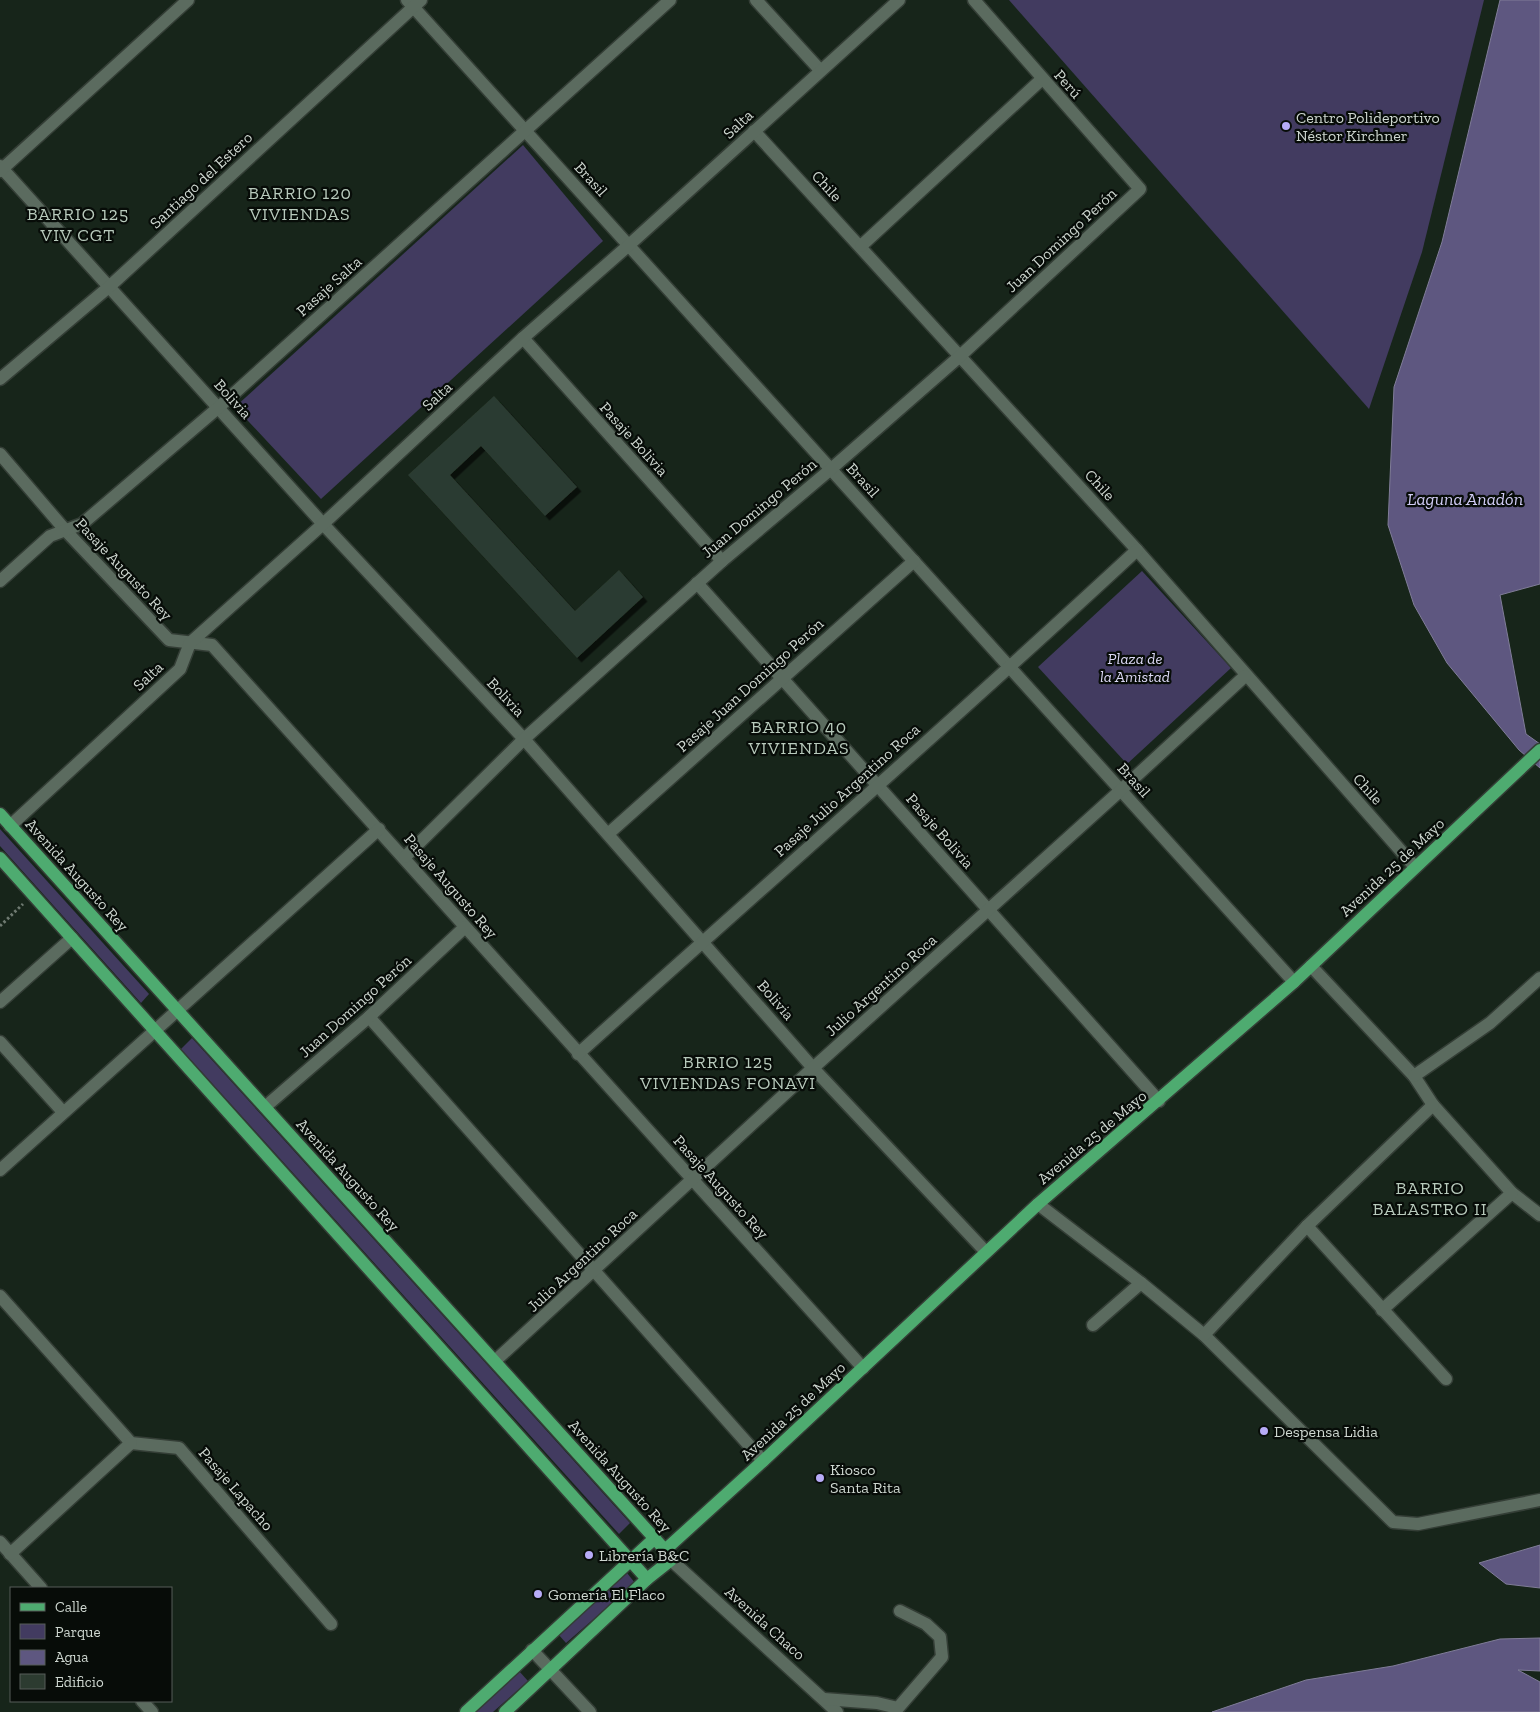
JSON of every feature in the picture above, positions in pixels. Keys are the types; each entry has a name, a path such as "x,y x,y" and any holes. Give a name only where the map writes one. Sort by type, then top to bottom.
{"main road":[{"name":"Avenida 25 de Mayo","path":"505,1712 647,1579 668,1555 763,1461 986,1252 1038,1204 1294,982 1540,750"},
{"name":"Avenida Augusto Rey","path":"0,814 655,1538 668,1555"},
{"path":"0,858 647,1579"},
{"path":"466,1712 629,1559 655,1538"}],"street":[{"path":"1,168 188,0"},
{"name":"Pasaje Salta","path":"0,581 50,536 82,524 218,408 670,0"},
{"path":"756,0 820,70"},
{"name":"Salta","path":"10,826 180,669 190,643 323,524 523,338 629,246 899,0"},
{"name":"Perú","path":"974,0 1140,189"},
{"name":"Brasil","path":"414,2 629,246 1294,982"},
{"name":"Santiago del Estero","path":"0,380 110,286 414,2"},
{"path":"861,246 1042,79"},
{"name":"Chile","path":"754,131 1137,550 1245,676 1415,867"},
{"name":"Bolivia","path":"1,168 110,286 323,524 524,740 813,1068 986,1252"},
{"name":"Juan Domingo Perón","path":"404,857 524,740 722,560 831,469 959,357 1140,189"},
{"name":"Pasaje Bolivia","path":"523,338 722,560"},
{"name":"Pasaje Augusto Rey","path":"0,454 66,531 169,640 212,645 379,829 578,1054 863,1368"},
{"name":"Pasaje Julio Argentino Roca","path":"578,1054 877,784 1010,667 1137,550"},
{"name":"Pasaje Juan Domingo Perón","path":"608,834 781,677 914,561"},
{"name":"Pasaje Bolivia","path":"697,583 1159,1101"},
{"name":"Julio Argentino Roca","path":"495,1361 596,1270 813,1068 1245,676"},
{"path":"0,1170 153,1030 379,829"},
{"name":"Juan Domingo Perón","path":"265,1107 369,1017 466,927"},
{"path":"0,1002 72,938"},
{"path":"1311,966 1414,1076 1433,1105 1512,1194 1540,1215"},
{"path":"1414,1076 1490,1023 1540,978"},
{"path":"369,1017 596,1270 763,1461"},
{"path":"0,1042 64,1112"},
{"path":"1204,1335 1307,1226 1433,1105"},
{"path":"1382,1310 1512,1194"},
{"path":"1038,1204 1141,1283 1204,1335 1393,1522 1418,1524 1540,1500"},
{"path":"1307,1226 1446,1379"},
{"path":"1093,1325 1141,1283"},
{"path":"0,1296 131,1443 10,1554"},
{"name":"Pasaje Lapacho","path":"131,1443 179,1448 331,1624"},
{"path":"0,1542 40,1587"},
{"name":"Avenida Chaco","path":"668,1555 836,1712"},
{"path":"824,1699 878,1703 898,1708 942,1657 940,1638 926,1624 900,1611"},
{"path":"532,1650 590,1712"},
{"path":"143,1702 152,1712"}],"path":[{"path":"0,926 34,895"}],"green space":[{"name":"Centro Polideportivo Néstor Kirchner","path":"1009,0 1484,0 1422,252 1369,409"},
{"path":"523,145 603,241 321,499 235,407"},
{"name":"Plaza de la Amistad","path":"1142,571 1231,668 1127,764 1038,667"},
{"path":"0,829 149,994 141,1003 0,846"},
{"path":"192,1038 630,1523 619,1534 181,1049"},
{"path":"627,1573 635,1583 566,1643 558,1634"},
{"path":"519,1671 528,1681 493,1712 474,1712"}],"water":[{"name":"Laguna Anadón","path":"1500,0 1540,0 1540,584 1500,595 1526,734 1540,744 1540,768 1519,750 1447,663 1414,605 1388,525 1394,387 1442,242"},
{"path":"1540,1545 1540,1588 1506,1584 1479,1563"},
{"path":"1540,1638 1540,1671 1518,1670 1540,1682 1540,1712 1212,1712 1306,1680 1393,1666 1500,1639"}],"building":[{"path":"494,396 577,487 545,516 481,446 450,475 575,611 619,570 643,597 577,658 408,475"}],"place":[{"name":"Centro Polideportivo Néstor Kirchner","path":"1286,126"},
{"name":"Despensa Lidia","path":"1264,1431"},
{"name":"Kiosco Santa Rita","path":"820,1478"},
{"name":"Librería B&C","path":"589,1555"},
{"name":"Gomería El Flaco","path":"538,1594"}],"district":[{"name":"BARRIO 120 VIVIENDAS","path":"300,203"},
{"name":"BARRIO 125 VIV CGT","path":"78,224"},
{"name":"BARRIO 40 VIVIENDAS","path":"799,738"},
{"name":"BRRIO 125 VIVIENDAS FONAVI","path":"728,1072"},
{"name":"BARRIO BALASTRO II","path":"1430,1198"}]}
